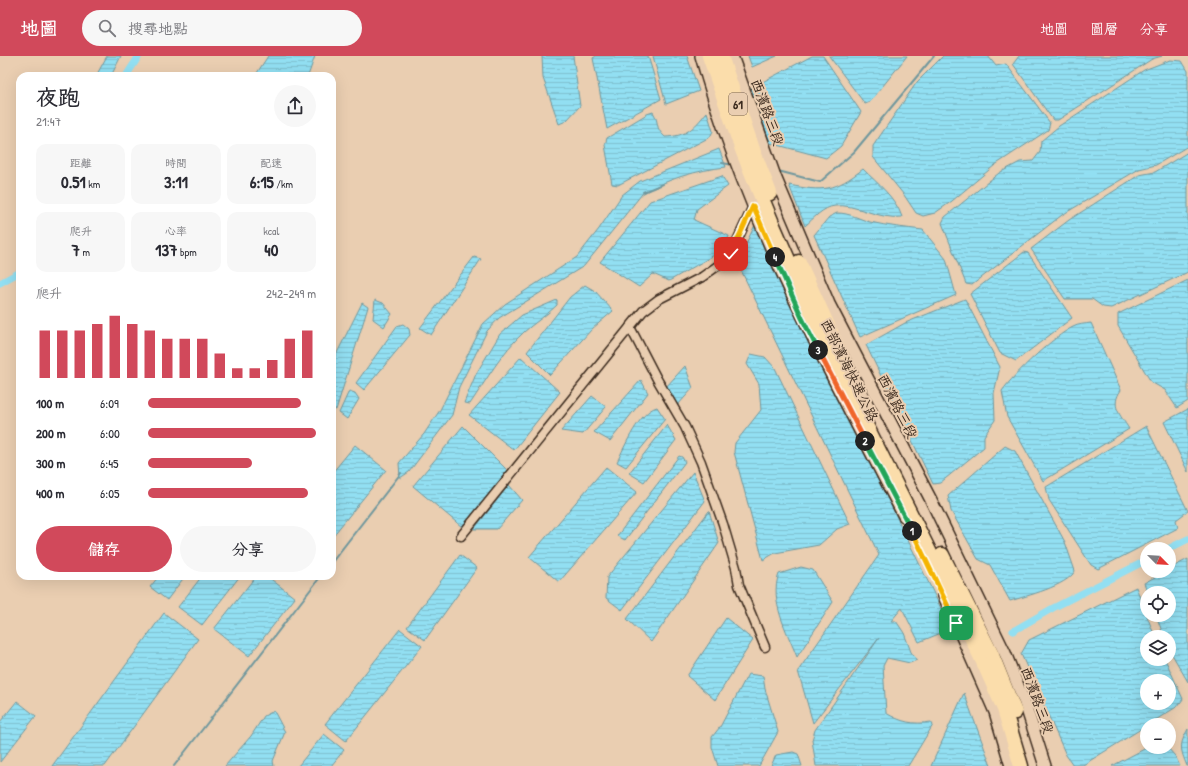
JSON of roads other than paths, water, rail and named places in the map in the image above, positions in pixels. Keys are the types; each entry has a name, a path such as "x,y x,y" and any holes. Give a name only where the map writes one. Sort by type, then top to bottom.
{"highway":[{"name":"西部濱海快速公路","path":"709,56 822,337 982,660 1004,709 1021,766"},
{"name":"西部濱海快速公路","path":"721,56 748,151"},
{"name":"西部濱海快速公路","path":"757,175 788,236 840,352 992,655 1012,704 1031,766"}],"street":[{"name":"西濱路三段","path":"701,56 748,151 757,175 829,304 931,500 1005,653 1025,703 1045,766"},
{"name":"西濱路三段","path":"732,56 748,151"},
{"name":"西濱路三段","path":"757,175 753,206 802,318 938,584 995,712 1011,766"},
{"path":"461,536 643,311 659,299 702,277 724,262 731,254 753,206"},
{"path":"630,327 657,379 685,426 701,462 724,524 739,585 765,647"}],"water":[{"path":"107,56 121,56 113,72 98,72"},
{"path":"268,56 315,56 309,72 258,72"},
{"path":"542,56 573,56 580,106 566,121 559,124 543,78"},
{"path":"596,56 648,56 661,99 607,129 593,58"},
{"path":"653,56 687,56 699,91 666,104"},
{"path":"748,56 777,56 752,67"},
{"path":"812,56 823,56 861,112 841,146 826,158 770,143 751,88"},
{"path":"829,56 907,56 870,102 865,104"},
{"path":"943,56 988,56 996,66 1006,64 1050,123 1048,130 995,165 952,201 935,213 923,216 916,213 904,195 873,157 873,146 917,82"},
{"path":"1019,56 1162,56 1152,59 1058,120 1053,120 1013,64"},
{"path":"1170,60 1182,61 1188,71 1188,146 1156,165 1139,169 1062,215 972,285 966,284 942,223 945,217 999,173 1020,162 1033,161 1040,152 1041,141 1059,126 1144,70"},
{"path":"653,112 658,128 665,137 684,133 698,123 707,112 713,131 710,137 618,185 612,184 605,145 607,138 647,114"},
{"path":"719,149 726,167 704,170 682,176 661,184 642,194 584,266 499,318 487,331 459,387 452,415 409,472 400,478 399,463 424,434 440,410 483,324 505,304 577,257 599,229 622,195 640,181"},
{"path":"1188,152 1188,272 1111,308 1103,307 1092,299 1065,299 1031,249 1069,220 1139,175 1155,172"},
{"path":"863,169 891,197 902,217 884,216 851,207 835,206 822,211 805,226 789,185 811,189 828,188 844,182"},
{"path":"722,176 728,186 697,209 694,220 729,236 723,250 669,281 653,274 639,287 600,262 650,201"},
{"path":"837,213 896,227 923,230 946,259 956,295 860,337 814,235 829,217"},
{"path":"755,225 951,629 919,642 902,608 891,621 896,621 904,633 911,652 917,660 910,663 887,658 883,666 886,713 907,722 931,722 933,725 908,766 816,766 812,740 815,730 879,638 813,723 798,671 879,555 737,262"},
{"path":"1024,252 1028,253 1072,318 1016,361 1000,353 970,294"},
{"path":"474,257 481,259 431,335 420,328"},
{"path":"1188,280 1188,401 1177,408 1165,390 1151,382 1118,326 1118,314"},
{"path":"585,285 595,291 613,311 592,329 550,375 527,352 570,297"},
{"path":"965,299 1000,367 994,393 995,420 984,436 984,447 940,483 933,484 866,345 905,323"},
{"path":"375,300 383,303 392,314 384,327 373,319"},
{"path":"557,300 557,305 524,332 508,349 470,404 464,403 476,374 500,334 522,315"},
{"path":"362,303 368,307 336,410 336,355"},
{"path":"1091,323 1121,390 1116,401 1116,405 1129,429 1043,481 1007,417 1002,391 1025,366 1056,338 1075,326"},
{"path":"403,324 409,329 410,335 364,390 356,383 397,326"},
{"path":"751,354 765,357 775,368 850,524 837,529 819,545 775,553 763,560 734,452 735,443 761,410 759,384 747,364"},
{"path":"521,357 560,392 514,450 469,415"},
{"path":"685,366 693,388 677,406 666,387"},
{"path":"641,380 648,393 610,441 594,432"},
{"path":"349,391 355,393 359,399 347,419 339,413"},
{"path":"592,396 606,407 583,434 561,431"},
{"path":"657,407 665,419 626,467 617,462 633,430 644,415"},
{"path":"1188,409 1188,472 1164,422"},
{"path":"667,425 676,440 644,482 629,473"},
{"path":"463,426 508,471 462,527 413,486"},
{"path":"1146,426 1188,511 1176,520 1178,528 1151,542 1140,542 1140,547 1098,569 1091,565 1049,500 1046,487"},
{"path":"355,445 386,470 336,532 336,468"},
{"path":"1005,446 1015,451 1065,542 1075,571 1071,576 1055,586 1010,601 990,565 978,559 951,511 948,496"},
{"path":"679,456 682,457 685,462 625,540 617,536"},
{"path":"606,467 637,492 559,582 529,557"},
{"path":"693,472 705,501 622,610 606,598 607,577"},
{"path":"509,485 522,500 497,529 474,529"},
{"path":"709,511 719,543 651,642 627,619"},
{"path":"460,555 477,568 425,640 407,627"},
{"path":"1188,559 1188,682 1176,661 1176,630 1161,630 1159,622 1176,622 1176,586 1145,586 1144,583 1153,578 1176,578 1176,565"},
{"path":"801,567 813,570 833,602 797,657 780,616 776,595 776,584 779,574"},
{"path":"156,580 182,580 167,600 150,587"},
{"path":"199,580 237,580 202,625 178,607"},
{"path":"253,580 272,580 295,598 249,656 214,629"},
{"path":"1136,587 1140,598 1140,622 1149,622 1152,630 1140,630 1140,666 1168,666 1172,674 1140,674 1140,710 1172,710 1159,718 1140,718 1140,730 1083,765 1073,765 1066,755 1021,654 1029,640"},
{"path":"164,613 198,639 105,766 52,766"},
{"path":"726,618 753,640 715,700 687,676"},
{"path":"400,629 422,646 346,741 325,724"},
{"path":"748,674 763,676 765,689 778,732 759,766 718,766 712,747 712,737 720,727"},
{"path":"1176,683 1183,699 1176,707"},
{"path":"964,693 991,766 931,766"},
{"path":"17,701 36,716 0,762 0,722"},
{"path":"274,711 285,732 273,761 274,766 225,766 251,736 264,716"},
{"path":"1188,729 1187,766 1182,751 1182,743"},
{"path":"324,734 344,750 331,766 298,766"},
{"path":"1140,751 1140,754 1173,754 1180,766 1112,766"},
{"path":"793,752 798,754 802,766 771,766 776,755"}],"waterway":[{"path":"129,72 139,56"},
{"path":"778,171 820,182 854,152 934,56"},
{"path":"722,163 734,165"},
{"path":"643,192 663,184"},
{"path":"0,283 16,274"},
{"path":"336,557 401,473"},
{"path":"1176,545 1188,539"},
{"path":"1013,631 1053,608 1140,564"},
{"path":"174,766 318,580"}]}
